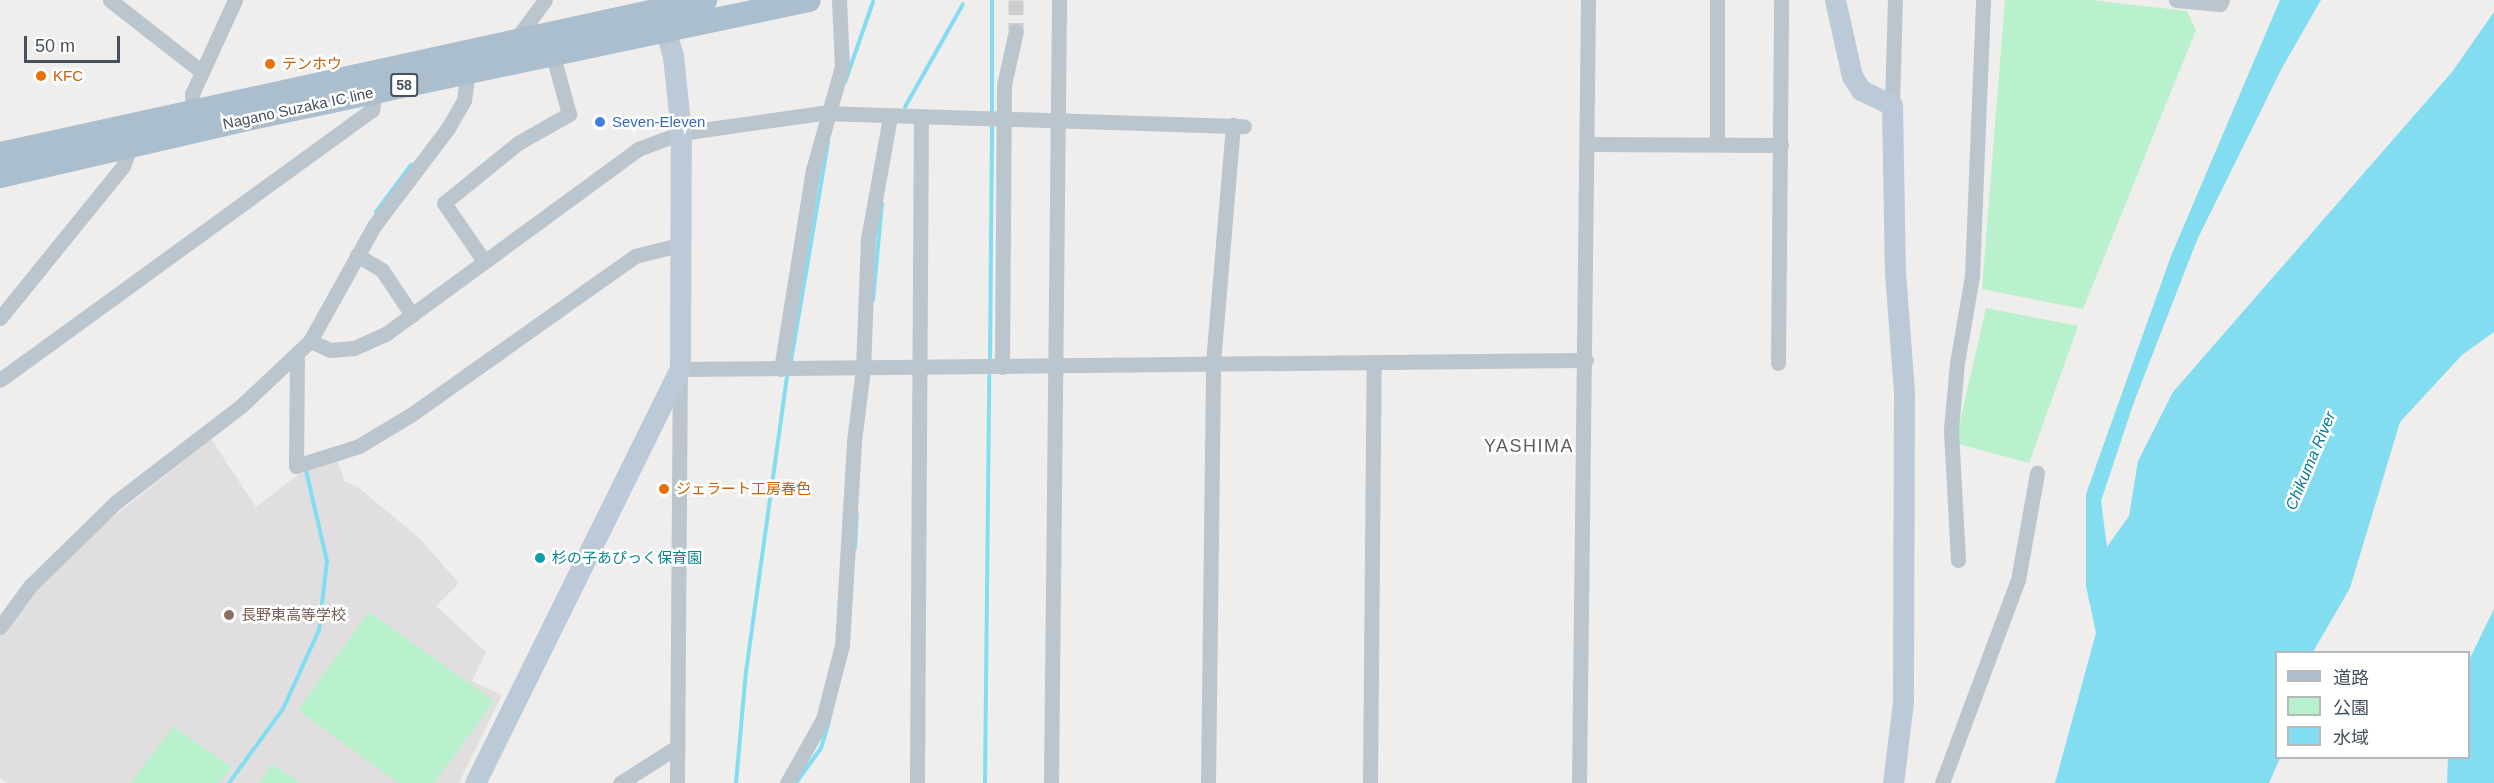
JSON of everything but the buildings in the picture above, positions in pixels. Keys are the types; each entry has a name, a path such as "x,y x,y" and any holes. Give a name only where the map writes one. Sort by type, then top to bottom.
{"main road":[{"name":"Nagano Suzaka IC line","path":"0,154 514,42 660,13 705,0"},
{"name":"Nagano Suzaka IC line","path":"0,176 468,71 553,56 660,13 808,0"}],"street":[{"path":"110,0 201,71"},
{"path":"193,113 192,94 235,0"},
{"path":"514,42 545,0"},
{"path":"781,369 813,170 842,66 839,0"},
{"path":"1051,783 1059,0"},
{"path":"1579,783 1586,360 1588,0"},
{"path":"1717,144 1718,0"},
{"path":"1778,363 1781,0"},
{"path":"1835,0 1852,76 1861,90 1892,105"},
{"path":"1893,783 1903,702 1904,392 1895,272 1892,105 1895,0"},
{"path":"1958,560 1951,429 1957,363 1972,276 1983,0"},
{"path":"2176,0 2220,4 2222,0"},
{"path":"660,13 673,56 681,133 677,783"},
{"path":"1002,367 995,118 1016,31"},
{"path":"484,261 444,202 518,143 569,114 553,56"},
{"path":"0,627 30,586 116,502 240,406 310,341 357,255 396,194 448,128 464,100 468,71"},
{"path":"0,380 372,110 375,92"},
{"path":"310,341 330,350 354,348 387,333 638,149 681,133 829,114 890,117 1059,118 1239,125 1213,363 1208,783"},
{"path":"787,783 823,719 842,645 854,441 863,369 868,239 890,117"},
{"path":"917,783 921,117"},
{"path":"1587,144 1781,145"},
{"path":"0,318 123,166 130,147"},
{"path":"297,353 296,466 358,446 412,414 635,256 679,245"},
{"path":"357,255 382,270 412,315"},
{"path":"680,369 919,369 1213,363 1586,360"},
{"path":"1370,783 1374,362"},
{"path":"475,783 680,369"},
{"path":"1942,783 2018,580 2037,473"},
{"path":"620,783 677,747"}],"shaded area":[{"name":"長野東高等学校","path":"211,439 256,507 299,474 337,461 345,482 358,487 420,539 459,583 436,606 486,652 472,681 502,695 459,783 7,783 0,778 0,635 33,589 92,534"}],"green space":[{"path":"2005,0 2090,0 2187,11 2196,30 2083,309 1982,289"},
{"path":"1986,308 2078,326 2029,463 1955,443"},
{"path":"369,612 494,701 434,783 398,783 298,710"},
{"path":"173,727 232,767 220,783 131,783"},
{"path":"272,764 301,783 259,783"}],"water":[{"name":"Chikuma River","path":"2280,0 2321,0 2282,68 2197,240 2134,402 2101,501 2107,547 2129,516 2138,461 2173,392 2452,72 2494,12 2494,332 2462,355 2400,422 2350,588 2314,651 2275,651 2275,759 2280,759 2269,783 2055,783 2096,633 2086,586 2086,494 2171,256"},
{"path":"2494,609 2494,783 2447,783 2448,759 2470,759 2470,658"}],"waterway":[{"path":"992,0 992,115"},
{"path":"845,82 873,2"},
{"path":"905,107 963,4"},
{"path":"990,359 992,122"},
{"path":"791,361 828,142"},
{"path":"376,212 411,165"},
{"path":"873,300 882,203"},
{"path":"985,783 989,376"},
{"path":"736,783 746,672 787,377"},
{"path":"229,783 283,709 319,630 327,561 306,471"},
{"path":"855,548 857,514"},
{"path":"796,783 821,748 829,722"}],"tunnel":[{"path":"1016,0 1016,31"}],"place":[{"name":"テンホウ","path":"270,64"},
{"name":"KFC","path":"41,76"},
{"name":"Seven-Eleven","path":"600,122"},
{"name":"ジェラート工房春色","path":"664,489"},
{"name":"杉の子あぴっく保育園","path":"540,558"},
{"name":"長野東高等学校","path":"229,615"}],"district":[{"name":"YASHIMA","path":"1529,446"}]}
